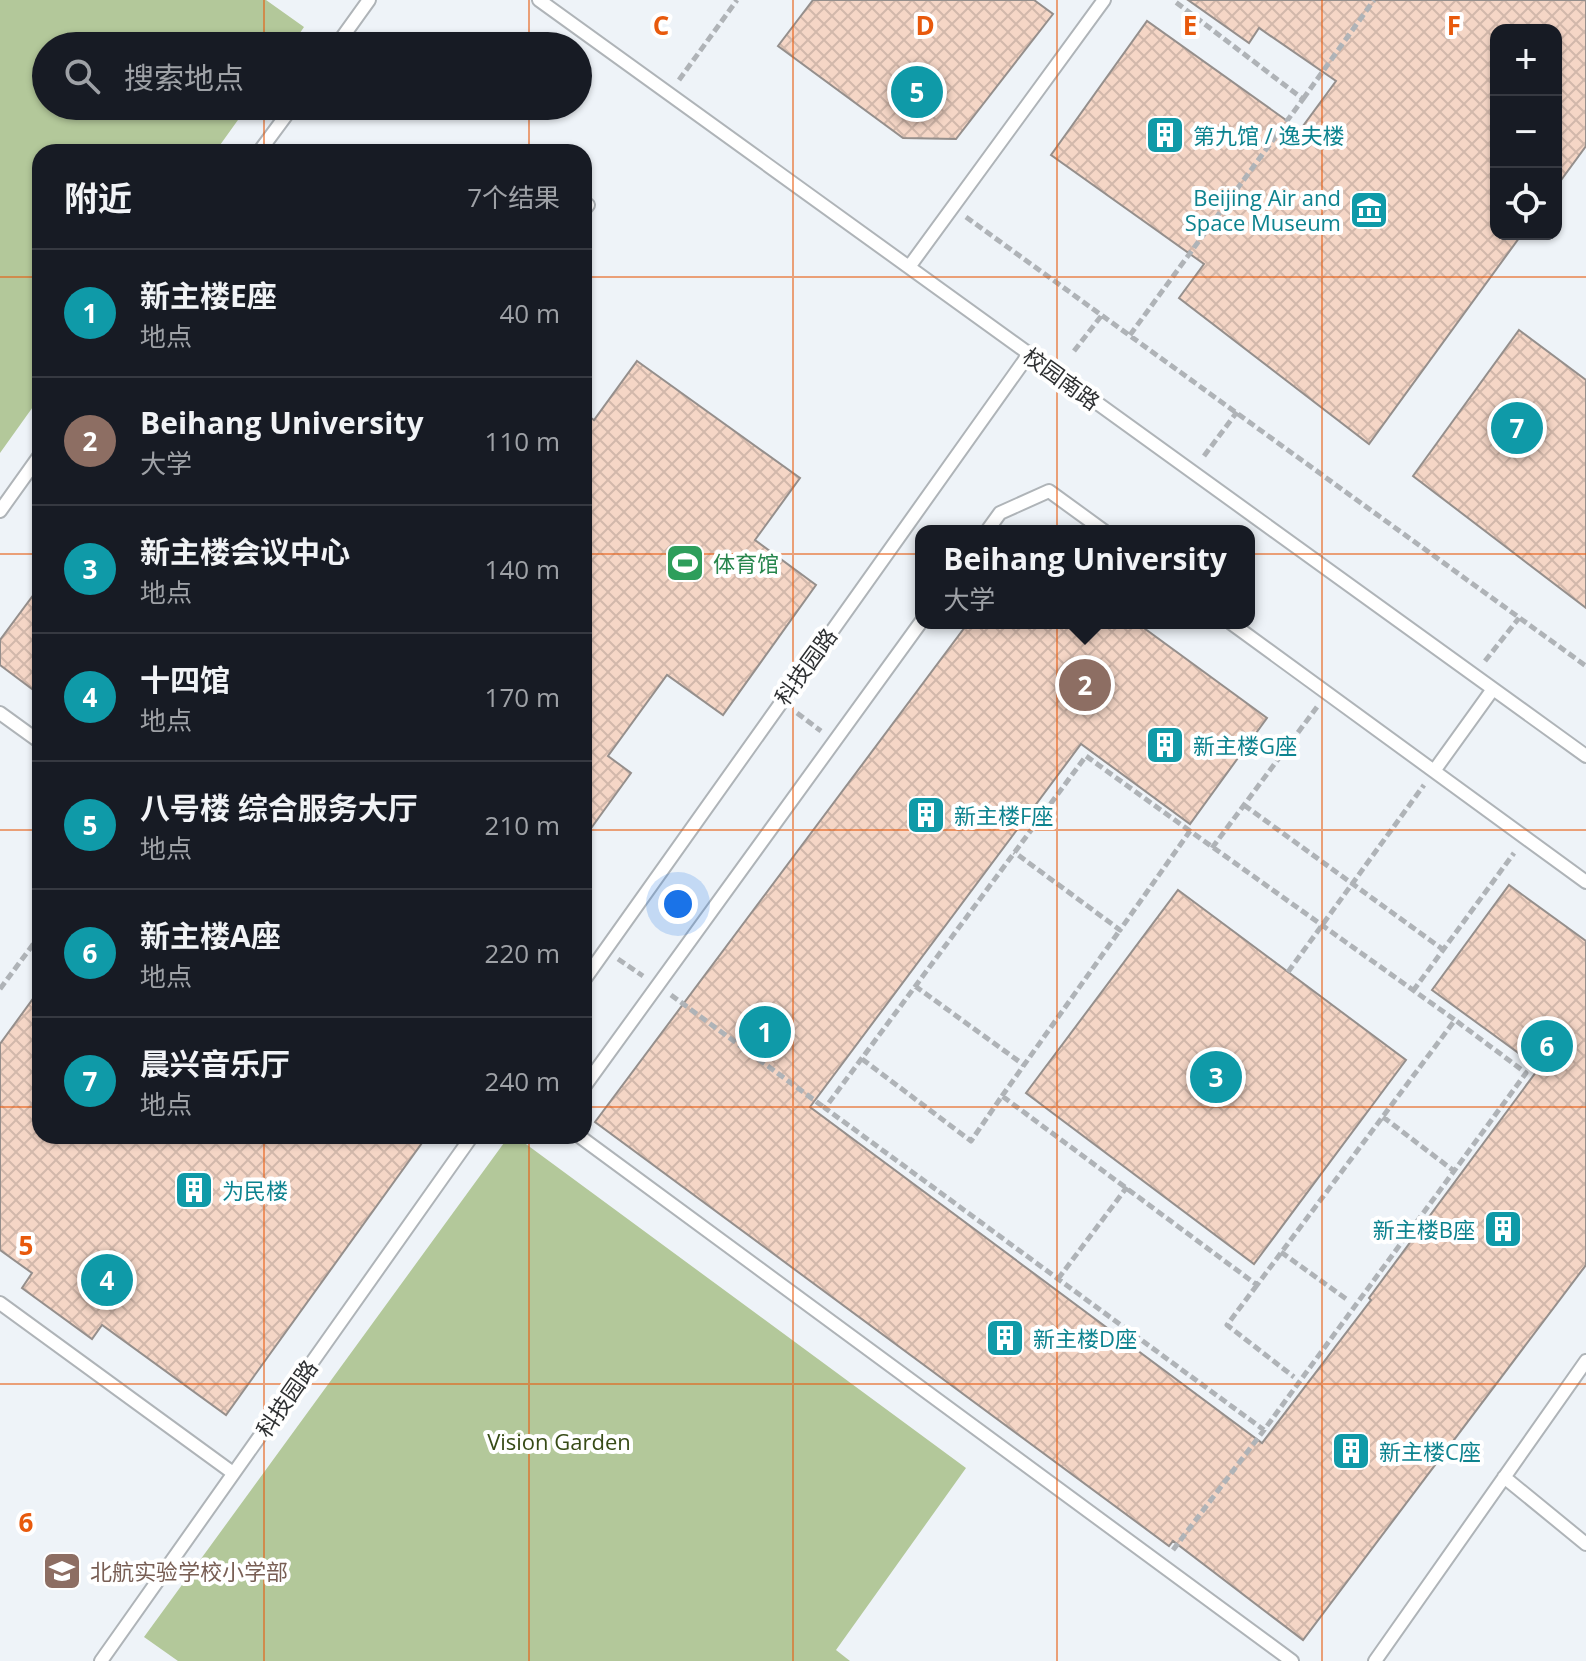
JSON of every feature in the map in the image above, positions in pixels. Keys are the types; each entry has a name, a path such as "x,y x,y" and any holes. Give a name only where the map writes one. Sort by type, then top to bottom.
{"lane":[{"path":"346,32 369,0"},
{"name":"校园南路","path":"539,0 583,32"},
{"path":"909,267 1104,0"},
{"name":"校园南路","path":"592,38 1586,756"},
{"path":"265,144 283,120"},
{"name":"科技园路","path":"592,969 1029,354"},
{"path":"0,511 32,466"},
{"path":"991,525 1000,513 1049,491 1096,525"},
{"path":"592,1076 916,629"},
{"path":"1239,629 1586,882"},
{"path":"1434,771 1493,689"},
{"path":"0,713 32,736"},
{"name":"科技园路","path":"101,1661 466,1144"},
{"path":"590,1144 1292,1661"},
{"path":"0,1303 233,1473"},
{"path":"1375,1661 1586,1361"},
{"path":"1504,1477 1586,1544"}],"path":[{"path":"669,94 737,0"},
{"path":"1173,0 1303,99"},
{"path":"1130,335 1374,0"},
{"path":"953,207 1586,666"},
{"path":"1074,351 1102,315"},
{"path":"1192,472 1237,412"},
{"path":"1474,676 1519,618"},
{"path":"1212,848 1327,693"},
{"path":"780,701 834,742"},
{"path":"825,1108 1086,756 1526,1073 1162,1565"},
{"path":"1288,972 1419,793"},
{"path":"1244,805 1445,951"},
{"path":"862,1059 971,1141 1190,831"},
{"path":"1413,991 1525,837"},
{"path":"1014,852 1120,930"},
{"path":"0,989 32,946"},
{"path":"605,950 1264,1430"},
{"path":"915,986 1024,1065"},
{"path":"1294,1377 1227,1325 1455,1020"},
{"path":"1002,1096 1257,1285"},
{"path":"1383,1117 1454,1171"},
{"path":"1058,1279 1127,1187"},
{"path":"1281,1252 1349,1301"}],"green space":[{"path":"0,0 266,0 304,27 301,32 32,32 32,120 238,120 221,144 32,144 32,408 0,453"},
{"name":"Vision Garden","path":"503,1144 526,1144 966,1468 836,1650 850,1661 178,1661 144,1637"}],"building":[{"path":"813,0 1034,0 1053,14 956,139 903,138 778,46"},
{"name":"Beijing Air and Space Museum","path":"1188,0 1586,0 1586,146 1562,179 1562,24 1490,24 1490,240 1518,240 1369,444 1179,298 1204,264 1051,155 1147,21 1300,130 1336,81 1259,28 1249,43"},
{"path":"1519,330 1586,380 1586,608 1413,476"},
{"name":"体育馆","path":"637,361 800,478 755,540 816,585 723,715 667,675 608,756 631,773 592,827 592,419 594,420"},
{"path":"32,597 32,689 0,665 0,640"},
{"path":"964,629 1145,629 1267,718 1190,824 1081,744 810,1107 1262,1443 1371,1300 1369,1298 1539,1068 1432,990 1509,885 1586,941 1586,1265 1303,1640 1173,1541 1169,1546 595,1122"},
{"path":"1178,890 1406,1060 1254,1264 1026,1093"},
{"name":"为民楼","path":"32,1000 32,1144 421,1144 226,1415 102,1325 92,1339 22,1288 32,1273 0,1250 0,1044"}],"place":[{"name":"八号楼 综合服务大厅","path":"917,92"},
{"name":"第九馆 / 逸夫楼","path":"1165,135"},
{"name":"Beijing Air and Space Museum","path":"1369,210"},
{"name":"晨兴音乐厅","path":"1517,428"},
{"name":"体育馆","path":"685,563"},
{"name":"Beihang University","path":"1085,685"},
{"name":"新主楼G座","path":"1165,745"},
{"name":"新主楼F座","path":"926,815"},
{"name":"新主楼E座","path":"765,1032"},
{"name":"新主楼A座","path":"1547,1046"},
{"name":"新主楼会议中心","path":"1216,1077"},
{"name":"为民楼","path":"194,1190"},
{"name":"新主楼B座","path":"1503,1229"},
{"name":"十四馆","path":"107,1280"},
{"name":"新主楼D座","path":"1005,1338"},
{"name":"新主楼C座","path":"1351,1451"},
{"name":"北航实验学校小学部","path":"62,1571"}]}
